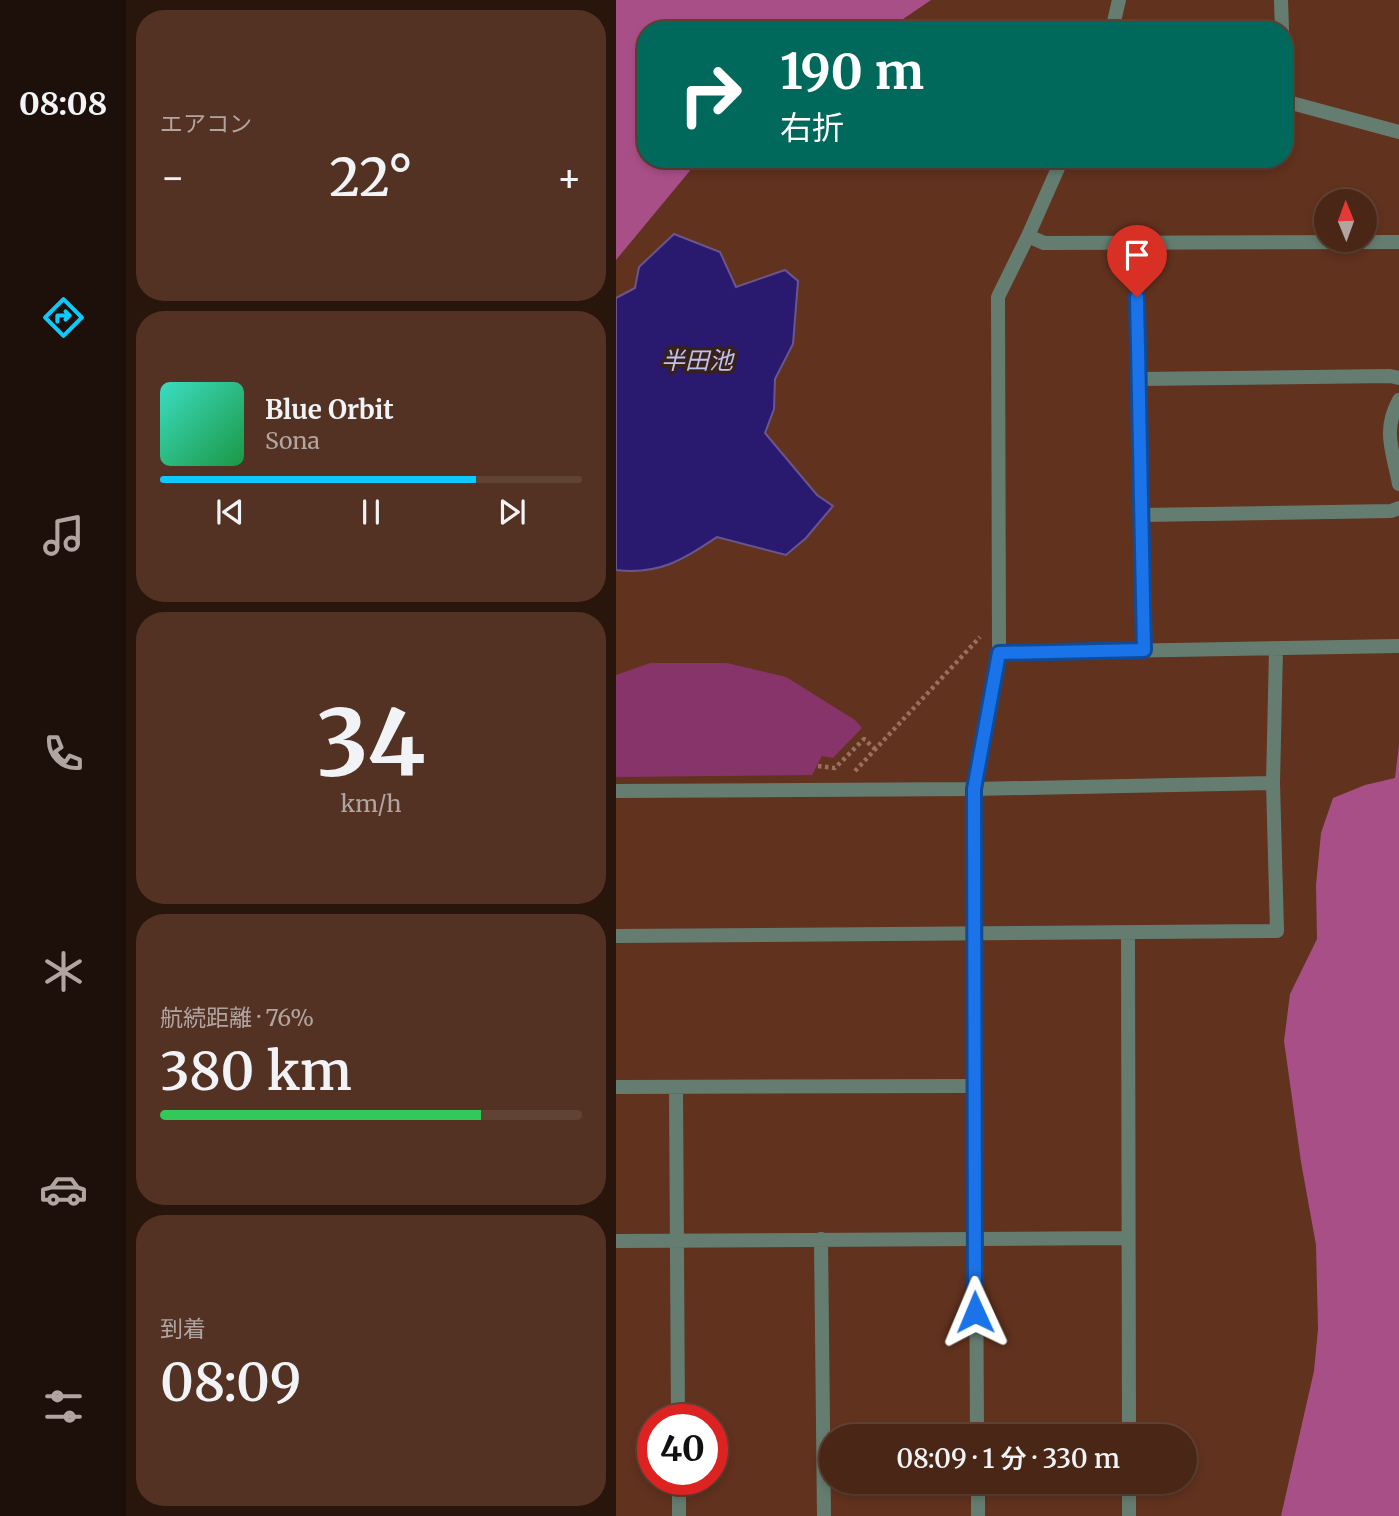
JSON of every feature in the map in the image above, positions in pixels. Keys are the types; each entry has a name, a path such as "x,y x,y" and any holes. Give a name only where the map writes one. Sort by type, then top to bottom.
{"street":[{"path":"1114,21 1119,0"},
{"path":"1281,0 1282,21"},
{"path":"1293,103 1399,132"},
{"path":"977,1424 974,789 999,653 998,297 1058,168"},
{"path":"1028,236 1044,243 1399,242"},
{"path":"1137,243 1137,379 1144,650"},
{"path":"1137,379 1399,378"},
{"path":"1399,400 1391,415 1388,429 1399,484"},
{"path":"1141,515 1399,508"},
{"path":"999,653 1399,646"},
{"path":"616,936 1277,931 1273,783 1276,649"},
{"path":"616,791 974,789 1273,783"},
{"path":"1128,934 1129,1424"},
{"path":"616,1087 974,1086"},
{"path":"676,1087 678,1404"},
{"path":"616,1241 1127,1238"},
{"path":"821,1239 824,1516"},
{"path":"978,1494 978,1516"},
{"path":"1129,1494 1129,1516"},
{"path":"679,1495 679,1516"}],"path":[{"path":"837,789 999,617"},
{"path":"818,766 835,768 864,739 875,749"}],"shaded area":[{"path":"616,0 931,0 900,21 637,21 637,168 692,168 616,260"},
{"path":"650,663 727,663 786,677 855,720 862,728 833,758 822,756 812,775 616,777 616,675"},
{"path":"1399,745 1399,1516 1281,1516 1314,1371 1318,1329 1316,1245 1284,1041 1290,994 1317,939 1316,885 1321,833 1333,798 1365,785 1395,778"}],"water":[{"name":"半田池","path":"674,234 720,252 736,287 785,270 798,281 793,344 775,379 774,409 765,433 817,495 833,506 806,538 786,555 717,537 693,553 658,568 616,570 616,298 635,288 639,267"}],"route":[{"path":"975,1312 974,789 999,653 1144,650 1137,297"}]}
